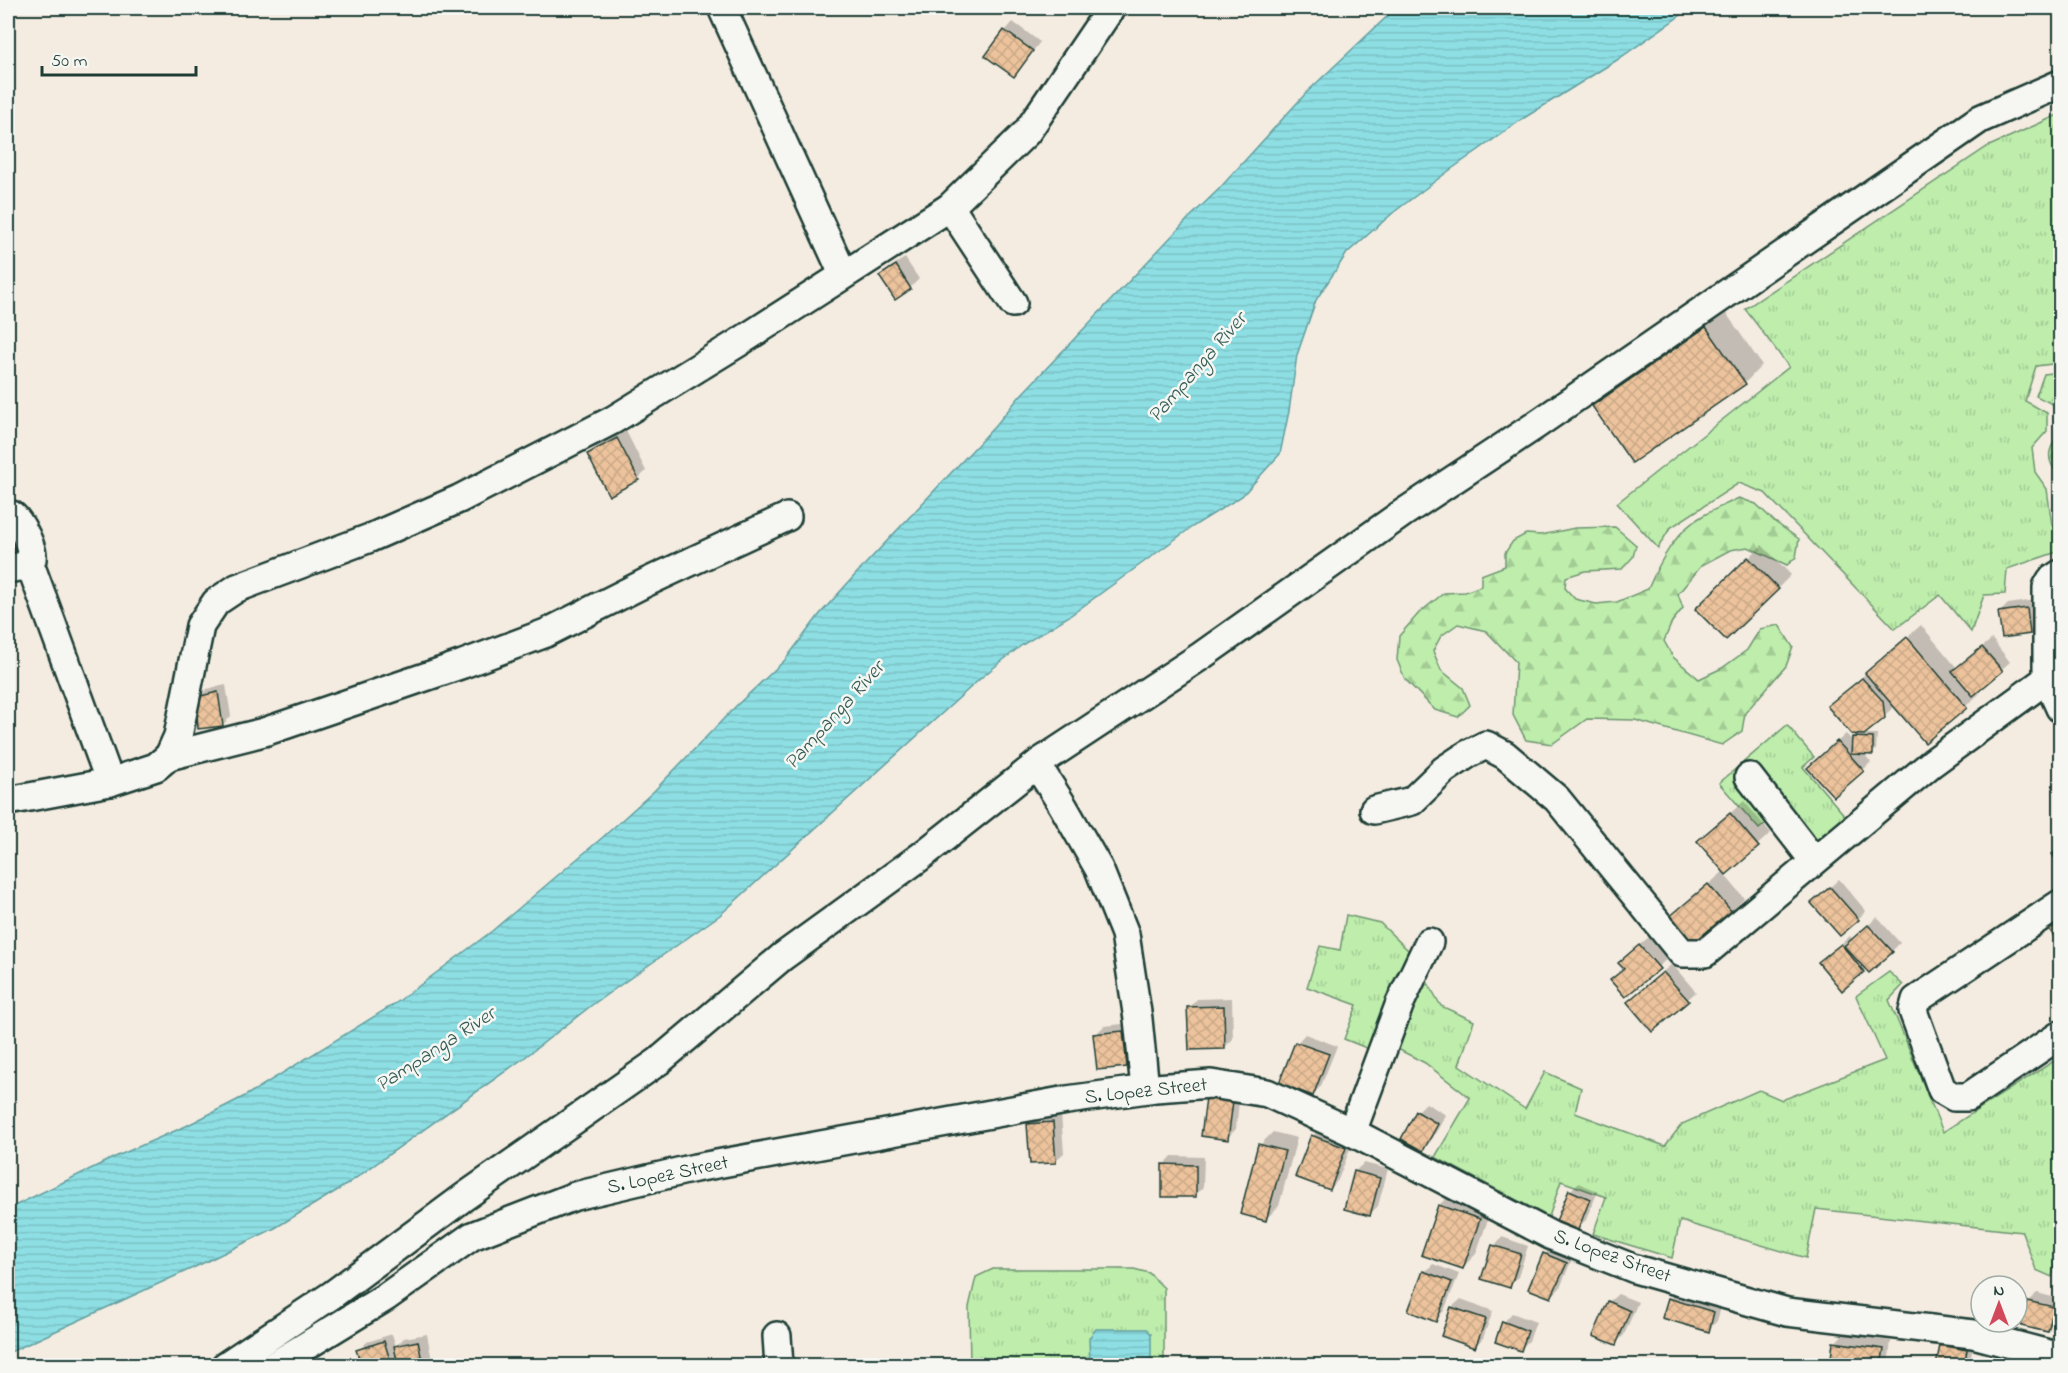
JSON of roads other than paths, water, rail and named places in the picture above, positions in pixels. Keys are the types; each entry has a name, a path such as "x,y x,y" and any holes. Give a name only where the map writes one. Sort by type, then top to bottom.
{"street":[{"path":"722,8 843,274"},
{"path":"170,756 178,736 200,626 216,602 237,588 370,538 459,499 613,420 950,207 1027,132 1111,8"},
{"path":"225,1365 332,1295 464,1197 659,1061 782,957 920,857 1036,765 1201,656 1403,513 1536,425 1980,120 2061,84"},
{"path":"950,207 1013,303"},
{"path":"8,516 12,515 18,519 32,552 32,559 18,569"},
{"path":"8,801 110,782 156,767 170,756 264,732 463,664 546,633 645,583 787,518"},
{"path":"18,569 33,572 110,782"},
{"path":"2061,574 2051,580 2047,587 2047,679 2061,708"},
{"path":"1374,810 1412,801 1444,770 1486,745 1505,755 1557,798 1682,953 1705,953 1932,763 2047,679"},
{"path":"1036,765 1063,806 1099,869 1125,934 1138,1019 1144,1089"},
{"path":"1749,777 1814,861"},
{"path":"2061,904 1916,1000 1913,1011 1942,1090 1954,1097 1968,1097 2061,1035"},
{"path":"1352,1132 1400,1003 1429,942"},
{"name":"S. Lopez Street","path":"273,1365 387,1297 472,1236 575,1196 695,1168 1067,1100 1144,1089 1211,1084 1267,1093 1352,1132 1552,1236 1635,1269 1786,1312 1973,1334 2061,1357"},
{"path":"777,1336 779,1365"}],"water":[{"name":"Pampanga River","path":"1396,8 1691,8 1617,60 1524,118 1450,170 1394,212 1347,253 1316,300 1297,355 1280,454 1242,496 1192,527 1071,615 1022,645 982,677 720,915 592,1005 524,1058 346,1185 275,1228 8,1353 8,1209 245,1096 396,1003 492,931 603,837 654,791 736,706 785,660 820,614 996,425 1020,396 1218,190 1307,92"},
{"path":"1096,1329 1147,1329 1151,1334 1151,1365 1090,1365 1089,1338"}]}
